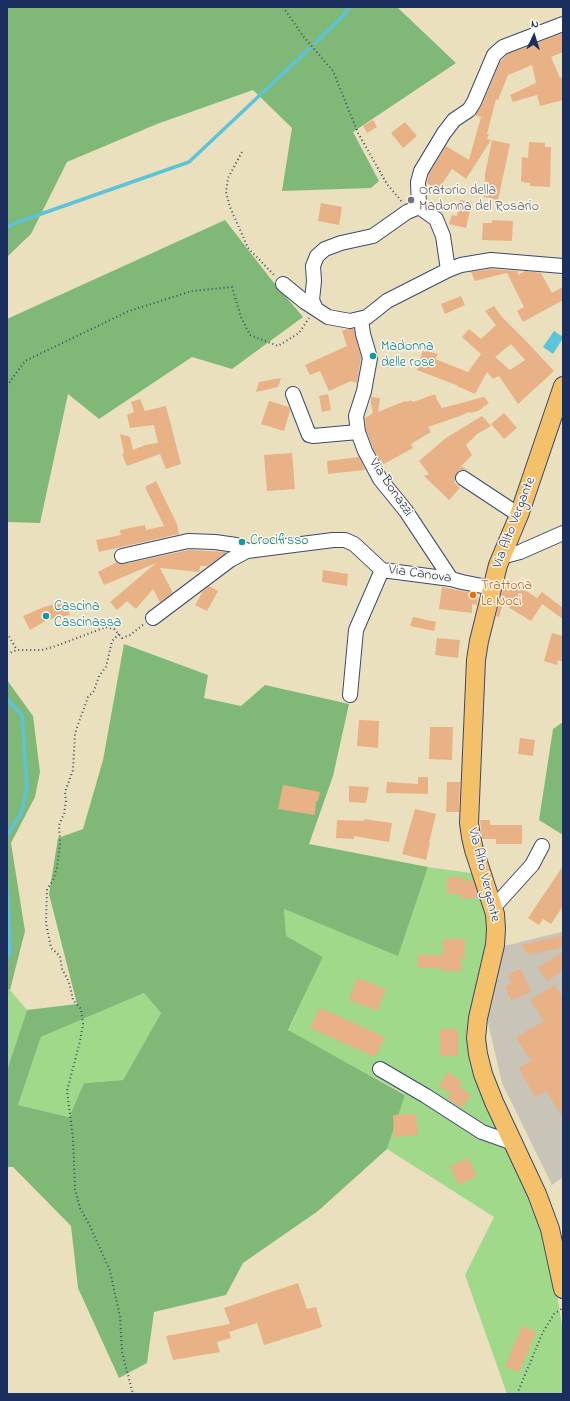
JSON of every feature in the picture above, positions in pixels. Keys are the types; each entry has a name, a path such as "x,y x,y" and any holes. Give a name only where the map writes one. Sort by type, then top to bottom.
{"main road":[{"name":"Via Alto Vergante","path":"563,386 519,515 492,588 476,660 469,823 470,837 493,908 496,929 495,945 478,1018 476,1038 478,1054 494,1102 537,1194 550,1229 563,1289"}],"street":[{"path":"316,309 312,300 314,281 313,266 318,256 325,249 341,243 373,236 414,209 418,182 422,171 450,124 469,110 474,102 494,55 503,47 563,24"},
{"path":"414,209 436,219 443,236 448,270"},
{"path":"283,284 328,318 350,321 367,317 387,301 461,264 491,260 563,266"},
{"name":"Via Bonazzi","path":"361,319 363,334 370,358 364,390 356,416 358,432 365,451 380,479 406,511 451,578"},
{"path":"293,394 309,435 314,436 358,432"},
{"path":"463,478 519,515"},
{"path":"503,555 520,552 563,533"},
{"path":"153,618 230,560 247,551 333,540 345,540 354,544 382,570"},
{"path":"122,556 188,541 215,542 236,545 247,551"},
{"name":"Via Canova","path":"350,695 356,630 382,570 451,578 462,582 492,588"},
{"path":"493,908 532,865 542,846"},
{"path":"380,1069 426,1096 482,1132 513,1143"}],"path":[{"path":"283,7 303,36 333,71 358,132 387,184 414,209"},
{"path":"242,152 228,178 226,192 230,206 248,248 283,284"},
{"path":"7,386 24,361 129,311 192,291 232,287 241,318 250,335 278,346 299,332 316,309"},
{"path":"7,654 17,650 42,650 106,627 114,629 122,638 153,618"},
{"path":"7,633 17,650"},
{"path":"119,634 112,641 106,667 99,676 94,691 88,697 75,733 73,770 65,792 64,814 59,825 60,843 57,867 54,878 47,890 46,923 51,948 60,956 62,969 69,982 73,1000 81,1009 83,1024 67,1091 73,1138 75,1189 80,1208 110,1270 120,1318 122,1352 133,1394"},
{"path":"517,1394 543,1332 554,1314 563,1308"}],"shaded area":[{"path":"561,932 563,933 563,1177 552,1185 502,1083 486,1014 500,947"}],"green space":[{"path":"7,7 397,7 456,63 353,132 379,181 371,188 282,191 292,128 253,90 157,124 67,162 31,234 7,257"},
{"path":"225,220 270,278 303,317 232,369 192,357 99,419 68,394 40,523 7,522 7,319"},
{"path":"124,644 208,675 204,698 241,706 265,685 349,704 333,776 309,844 428,867 398,956 284,909 286,936 323,957 288,1030 405,1095 387,1149 318,1211 243,1263 226,1295 154,1312 147,1363 119,1378 78,1288 71,1226 13,1167 7,1167 7,1070 27,1010 77,1004 49,894 58,838 83,829 103,760","holes":["144,993 161,1013 123,1080 84,1083 69,1117 18,1105 41,1037"]},
{"path":"7,680 33,716 40,772 35,797 11,843 25,931 10,990 7,989"},
{"path":"563,722 563,835 539,820 553,729"},
{"path":"428,867 478,874 492,924 472,1017 542,1222 557,1294 563,1332 563,1394 507,1394 465,1275 494,1217 387,1149 405,1094 288,1031 323,957 285,936 284,909 398,955"},
{"path":"7,989 10,990 27,1010 7,1070"},
{"path":"144,993 161,1013 123,1080 84,1083 69,1117 18,1105 41,1037"}],"water":[{"path":"554,331 563,338 553,354 543,347"}],"building":[{"path":"563,33 563,52 551,57 560,78 563,77 563,100 540,106 537,95 513,102 510,95 536,83 532,65 508,75 498,100 496,99 487,134 489,134 487,139 491,140 466,179 452,169 438,190 427,183 429,174 446,146 469,160 481,117 475,115 482,105 500,62 507,54"},
{"path":"373,120 377,127 367,133 363,126"},
{"path":"405,122 417,136 403,148 391,133"},
{"path":"492,140 510,144 498,200 484,197 485,174"},
{"path":"529,142 545,143 545,147 551,147 550,187 530,186 530,183 521,182 522,157 528,158"},
{"path":"460,200 472,202 466,228 449,224 452,215 457,216"},
{"path":"321,203 342,207 339,225 318,221"},
{"path":"492,220 513,221 512,241 482,240 483,223 492,223"},
{"path":"491,269 518,271 518,275 525,271 541,273 552,293 563,287 563,300 523,322 517,311 524,307 507,273 475,281 471,272"},
{"path":"461,296 465,305 445,314 441,304"},
{"path":"494,306 501,316 554,371 518,404 499,376 493,379 487,372 475,394 457,386 459,386 417,370 423,350 438,354 435,359 468,372 481,354 462,337 469,329 481,339 496,325 485,311","holes":["511,344 525,360 510,370 495,357"]},
{"path":"354,329 361,358 357,383 351,381 329,391 320,371 310,375 305,365 347,346 342,331"},
{"path":"281,378 278,387 256,392 259,382"},
{"path":"328,394 331,410 322,412 319,396"},
{"path":"435,394 442,408 484,397 489,403 478,411 469,412 428,427 431,432 411,444 413,448 382,465 366,430 365,418 373,413 371,397 380,398 378,412 405,401 407,402 411,400 413,402"},
{"path":"140,399 145,411 166,406 181,464 166,469 160,454 127,466 122,454 124,453 120,434 130,437 133,450 145,445 158,443 154,425 130,428 127,415 134,412 131,402"},
{"path":"269,401 289,407 290,411 284,431 261,424"},
{"path":"504,413 517,428 504,439 491,424"},
{"path":"482,416 491,426 477,434 466,445 472,455 461,466 468,470 460,470 456,474 454,482 460,488 449,500 424,476 429,474 419,461 446,438"},
{"path":"292,453 295,489 267,491 264,455"},
{"path":"359,457 365,470 328,474 327,461"},
{"path":"156,481 177,524 179,534 99,552 96,540 121,535 120,530 145,525 146,530 164,526 145,487"},
{"path":"189,550 227,552 208,566 200,566 199,572 160,568 173,593 160,602 153,589 136,609 127,601 117,610 110,602 156,563 104,585 98,572 117,562 124,564"},
{"path":"323,570 348,574 347,586 322,582"},
{"path":"509,580 537,598 542,592 563,608 563,619 542,604 531,621 503,604 499,617 496,616 503,590"},
{"path":"209,586 218,591 207,611 195,605 203,591"},
{"path":"442,587 478,594 477,605 472,604 472,613 439,609"},
{"name":"Cascina Cascinassa","path":"65,602 70,615 47,620 30,630 23,616 44,607"},
{"path":"413,617 436,622 434,631 410,626"},
{"path":"552,633 563,636 563,662 558,660 557,665 544,661"},
{"path":"437,638 460,640 458,658 435,655"},
{"path":"359,720 379,721 378,748 357,746"},
{"path":"430,727 453,727 452,760 429,759"},
{"path":"520,738 535,740 533,756 518,754"},
{"path":"418,777 428,777 428,794 386,793 387,782 418,784"},
{"path":"447,782 460,782 459,812 446,812"},
{"path":"283,785 320,792 318,801 316,801 315,815 278,809"},
{"path":"349,786 369,787 366,803 349,802"},
{"path":"415,809 436,814 426,860 402,854"},
{"path":"364,819 392,823 389,842 354,836 354,839 336,838 337,820 364,821"},
{"path":"480,820 490,820 490,825 522,825 522,844 496,844 496,839 482,839"},
{"path":"563,866 563,906 551,924 543,919 539,925 528,918"},
{"path":"447,877 463,877 463,881 473,880 479,898 462,899 461,894 447,894"},
{"path":"563,935 563,947 529,955 521,945"},
{"path":"443,939 465,939 465,958 461,958 461,971 443,971 443,968 418,968 418,955 443,955"},
{"path":"563,951 563,971 547,981 538,968"},
{"path":"521,969 531,992 511,1000 505,986 512,983 508,974"},
{"path":"357,978 386,989 377,1011 349,1000"},
{"path":"555,985 563,998 563,1118 546,1091 535,1097 519,1068 531,1061 516,1037 544,1021 530,1000"},
{"path":"320,1008 385,1037 375,1057 310,1028"},
{"path":"440,1029 458,1029 458,1056 440,1056"},
{"path":"448,1072 462,1082 459,1086 471,1095 462,1108 448,1099 451,1094 439,1086"},
{"path":"416,1114 418,1135 394,1137 393,1115"},
{"path":"468,1158 477,1176 458,1185 450,1166"},
{"path":"298,1283 307,1309 316,1307 322,1327 264,1345 257,1323 229,1332 231,1338 217,1342 220,1352 173,1360 166,1336 230,1324 224,1308"},
{"path":"522,1326 536,1332 519,1372 505,1367"}],"waterway":[{"path":"315,43 341,18 350,7"},
{"path":"7,227 189,162 310,48"},
{"path":"7,699 22,715 27,788 21,813 7,836"},
{"path":"7,884 10,953 7,958"}],"place":[{"name":"Oratorio della Madonna del Rosario","path":"411,200"},
{"name":"Madonna delle rose","path":"373,356"},
{"name":"Crocifisso","path":"242,542"},
{"name":"Trattoria Le Noci","path":"473,595"},
{"name":"Cascina Cascinassa","path":"46,616"}]}
